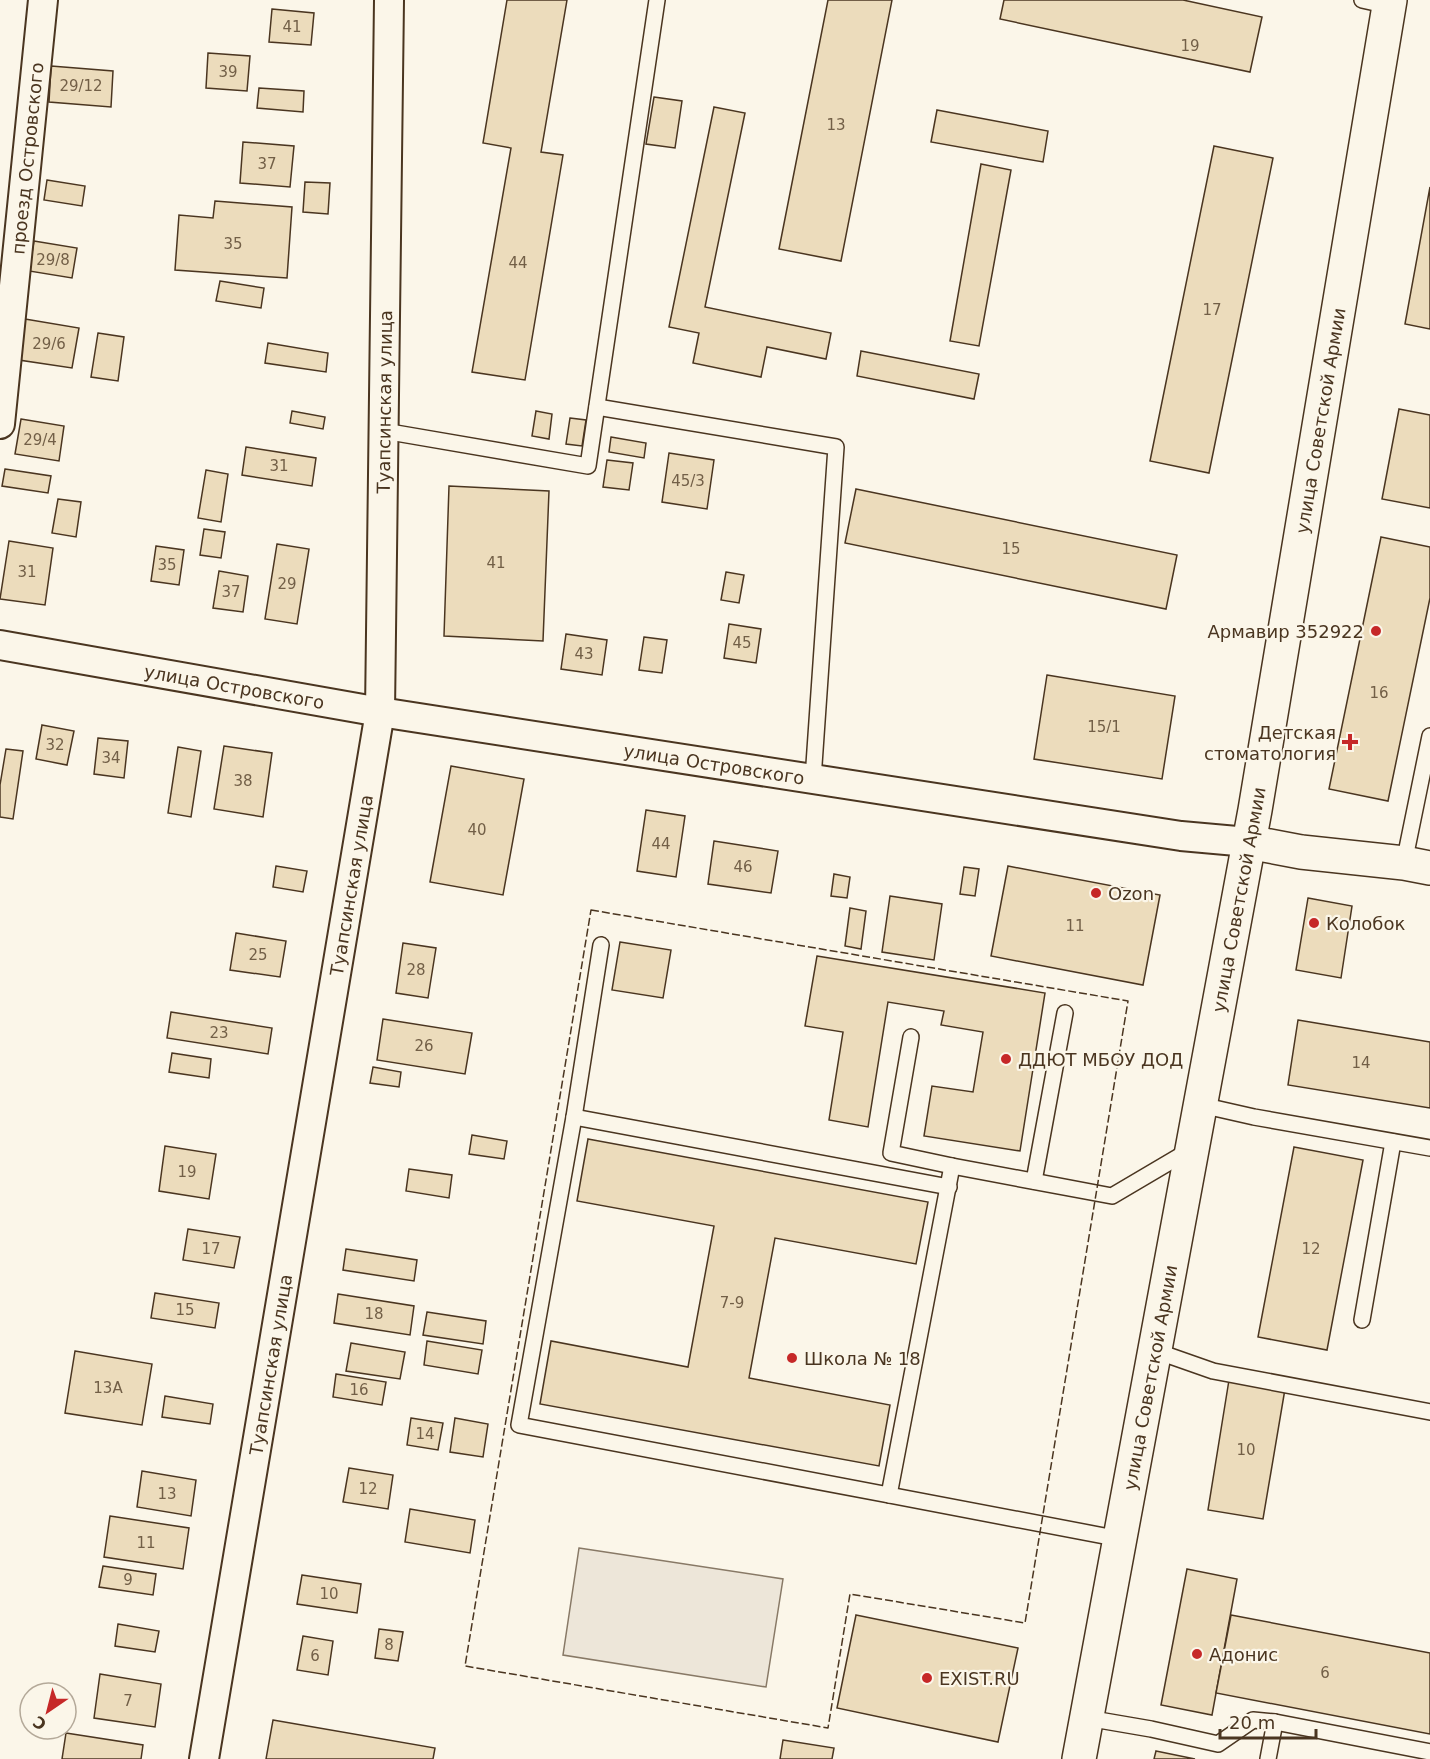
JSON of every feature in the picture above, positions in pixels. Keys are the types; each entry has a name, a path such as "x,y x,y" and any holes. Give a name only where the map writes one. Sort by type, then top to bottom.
{"main road":[{"name":"улица Советской Армии","path":"1079,1759 1259,786 1380,2"},
{"name":"улица Островского","path":"1248,842 1301,852 1417,866"}],"street":[{"name":"проезд Островского","path":"0,424 43,0"},
{"name":"Туапсинская улица","path":"204,1759 380,712 389,0"},
{"name":"улица Островского","path":"0,645 380,712 1181,836 1248,842"}],"lane":[{"path":"384,431 588,466 657,0"},
{"path":"597,407 836,447 813,779"},
{"path":"1417,866 1430,736"},
{"path":"601,945 574,1117 519,1425 1120,1539"},
{"path":"1034,1181 1065,1013"},
{"path":"911,1037 891,1153 1112,1196 1193,1149"},
{"path":"1201,1105 1254,1117 1430,1148"},
{"path":"574,1117 949,1187"},
{"path":"1362,1320 1393,1142"},
{"path":"889,1495 952,1166"},
{"path":"1155,1351 1213,1371 1430,1412"},
{"path":"1087,1718 1218,1744 1254,1720 1275,1722 1430,1752"},
{"path":"1268,1759 1275,1722"}],"shaded area":[{"path":"579,1548 783,1579 766,1687 563,1655"}],"building":[{"path":"507,0 567,0 541,152 563,155 525,380 472,372 511,148 483,143"},
{"path":"828,0 892,0 841,261 779,249"},
{"path":"1004,0 1183,0 1262,17 1250,72 1000,19"},
{"path":"272,9 314,13 311,45 269,42"},
{"path":"208,53 250,56 247,91 206,88"},
{"path":"51,66 113,71 111,107 49,102"},
{"path":"259,88 304,91 303,112 257,108"},
{"path":"654,97 682,101 675,148 646,144"},
{"path":"714,107 745,113 705,307 831,333 826,359 767,347 761,377 693,363 699,333 669,327"},
{"path":"937,110 1048,131 1043,162 931,142"},
{"path":"243,142 294,146 290,187 240,183"},
{"path":"1214,146 1273,158 1209,473 1150,461"},
{"path":"981,164 1011,170 979,346 950,341"},
{"path":"47,180 85,186 82,206 44,200"},
{"path":"305,182 330,183 328,214 303,212"},
{"path":"1430,187 1430,329 1405,324"},
{"path":"215,201 292,207 287,278 175,270 179,215 213,218"},
{"path":"34,241 77,248 72,278 29,271"},
{"path":"220,281 264,288 261,308 216,301"},
{"path":"25,319 79,328 72,368 19,360"},
{"path":"98,333 124,337 118,381 91,377"},
{"path":"268,343 328,353 326,372 265,363"},
{"path":"861,351 979,374 974,399 857,376"},
{"path":"1399,409 1430,415 1430,508 1382,499"},
{"path":"292,411 325,417 323,429 290,423"},
{"path":"536,411 552,414 549,439 532,436"},
{"path":"570,418 586,420 582,446 566,444"},
{"path":"21,419 64,426 59,461 15,454"},
{"path":"611,437 646,443 644,458 609,452"},
{"path":"246,447 316,458 312,486 242,475"},
{"path":"669,453 714,460 707,509 662,502"},
{"path":"607,460 633,463 629,490 603,487"},
{"path":"5,469 51,476 48,493 2,486"},
{"path":"206,470 228,474 221,522 198,518"},
{"path":"449,486 549,491 543,641 444,636"},
{"path":"856,489 1177,555 1166,609 845,543"},
{"path":"58,499 81,502 76,537 52,533"},
{"path":"204,529 225,532 221,558 200,555"},
{"path":"1381,537 1430,547 1430,598 1388,801 1329,789"},
{"path":"9,541 53,548 45,605 0,599"},
{"path":"277,544 309,549 297,624 265,619"},
{"path":"156,546 184,550 179,585 151,581"},
{"path":"219,571 248,576 243,612 213,608"},
{"path":"726,572 744,575 739,603 721,600"},
{"path":"729,624 761,629 756,663 724,658"},
{"path":"566,634 607,640 602,675 561,669"},
{"path":"644,637 667,640 662,673 639,670"},
{"path":"1047,675 1175,696 1162,779 1034,759"},
{"path":"42,725 74,731 67,765 36,759"},
{"path":"98,738 128,741 124,778 94,774"},
{"path":"224,746 272,753 263,817 214,809"},
{"path":"178,747 201,751 191,817 168,813"},
{"path":"6,749 23,751 13,819 0,817 0,785"},
{"path":"451,766 524,779 503,895 430,882"},
{"path":"646,810 685,816 676,877 637,871"},
{"path":"714,841 778,851 771,893 708,884"},
{"path":"276,866 307,871 303,892 273,887"},
{"path":"1008,866 1160,895 1143,985 991,956"},
{"path":"964,867 979,869 975,896 960,894"},
{"path":"834,874 850,877 847,898 831,896"},
{"path":"890,896 942,904 934,960 882,952"},
{"path":"1308,898 1352,906 1341,978 1296,970"},
{"path":"850,908 866,911 861,949 845,946"},
{"path":"236,933 286,941 280,977 230,970"},
{"path":"620,942 671,950 663,998 612,990"},
{"path":"403,943 436,948 428,998 396,993"},
{"name":"ДДЮТ МБОУ ДОД","path":"817,956 1045,993 1020,1151 924,1136 932,1086 973,1092 983,1032 941,1025 944,1011 888,1002 868,1127 829,1120 843,1032 805,1026"},
{"path":"171,1012 272,1028 268,1054 167,1038"},
{"path":"383,1019 472,1033 465,1074 377,1060"},
{"path":"1298,1020 1430,1042 1430,1108 1288,1085"},
{"path":"172,1053 211,1059 209,1078 169,1072"},
{"path":"373,1067 401,1072 399,1087 370,1083"},
{"path":"472,1135 507,1141 504,1159 469,1154"},
{"path":"588,1139 928,1202 916,1264 775,1238 749,1378 890,1405 879,1466 540,1404 551,1341 688,1367 714,1226 577,1201"},
{"path":"165,1146 216,1154 209,1199 159,1191"},
{"path":"1294,1147 1363,1160 1327,1350 1258,1337"},
{"path":"409,1169 452,1175 449,1198 406,1191"},
{"path":"188,1229 240,1237 234,1268 183,1260"},
{"path":"346,1249 417,1260 414,1281 343,1270"},
{"path":"155,1293 219,1303 215,1328 151,1318"},
{"path":"338,1294 414,1306 410,1335 334,1323"},
{"path":"427,1312 486,1321 483,1344 423,1335"},
{"path":"427,1341 482,1350 478,1374 424,1365"},
{"path":"351,1343 405,1352 400,1379 346,1371"},
{"path":"75,1351 152,1364 142,1425 65,1413"},
{"path":"336,1374 386,1382 382,1405 333,1397"},
{"path":"1229,1380 1285,1389 1263,1519 1208,1510"},
{"path":"165,1396 213,1404 210,1424 162,1417"},
{"path":"411,1418 443,1423 438,1450 407,1445"},
{"path":"455,1418 488,1424 483,1457 450,1452"},
{"path":"349,1468 393,1475 388,1509 343,1502"},
{"path":"142,1471 196,1480 191,1516 137,1507"},
{"path":"410,1509 475,1520 470,1553 405,1542"},
{"path":"110,1516 189,1528 183,1569 104,1557"},
{"path":"103,1566 156,1574 153,1595 99,1587"},
{"name":"Адонис","path":"1187,1569 1237,1579 1212,1715 1161,1705"},
{"path":"302,1575 361,1584 357,1613 297,1604"},
{"name":"EXIST.RU","path":"856,1615 1018,1648 998,1742 837,1708"},
{"path":"1231,1615 1430,1653 1430,1734 1216,1693"},
{"path":"118,1624 159,1631 155,1652 115,1646"},
{"path":"379,1629 403,1632 398,1661 375,1658"},
{"path":"303,1636 333,1641 328,1675 297,1670"},
{"path":"100,1674 161,1684 155,1727 94,1718"},
{"path":"273,1720 435,1748 433,1759 266,1759"},
{"path":"78,1735 143,1745 141,1759 62,1759 65,1741 78,1741"},
{"path":"783,1740 834,1748 832,1759 780,1759"},
{"path":"1156,1751 1195,1759 1154,1759"}],"fence":[{"path":"591,910 1128,1001 1025,1623 850,1594 828,1728 465,1666 591,910"}],"place":[{"name":"Армавир 352922","path":"1376,631"},
{"name":"Детская стоматология","path":"1350,742"},
{"name":"Ozon","path":"1096,893"},
{"name":"Колобок","path":"1314,923"},
{"name":"ДДЮТ МБОУ ДОД","path":"1006,1059"},
{"name":"Школа № 18","path":"792,1358"},
{"name":"Адонис","path":"1197,1654"},
{"name":"EXIST.RU","path":"927,1678"}]}
